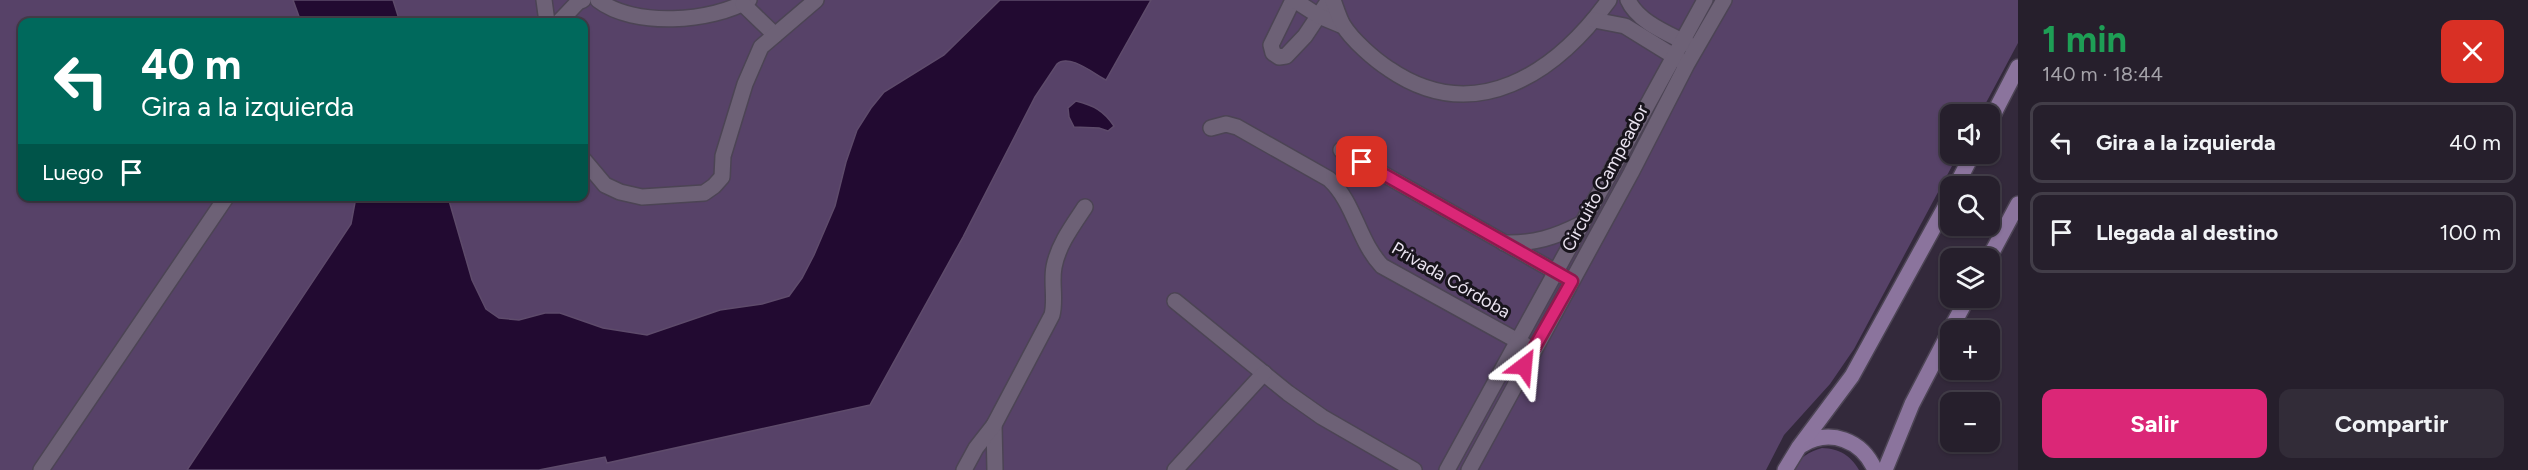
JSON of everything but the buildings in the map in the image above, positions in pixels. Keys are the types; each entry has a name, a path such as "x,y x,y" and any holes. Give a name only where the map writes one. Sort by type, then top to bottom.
{"main road":[{"path":"1999,104 2018,67"},
{"path":"1994,248 2018,204"},
{"path":"1785,470 1799,447 1852,376 1940,216"},
{"path":"1885,470 1912,404 1940,349"},
{"path":"1799,447 1810,440 1838,437 1862,450 1875,470"}],"street":[{"path":"544,0 546,18"},
{"path":"563,18 578,2 583,0"},
{"path":"598,0 633,15 651,19 711,13 746,2 775,35"},
{"path":"588,165 604,185 642,197 704,193 714,186 722,177 723,156 745,84 761,47 816,0"},
{"path":"1343,26 1319,16 1293,0 1271,45 1273,53 1279,57 1286,56 1319,16 1331,0 1343,26 1377,61 1402,78 1426,89 1465,95 1489,91 1529,76 1557,58 1594,20 1609,0"},
{"path":"1628,0 1635,12 1644,19 1696,49"},
{"path":"1681,40 1705,0"},
{"name":"Circuito Campeador","path":"1469,470 1687,64 1724,0"},
{"path":"1594,20 1625,26 1687,64"},
{"name":"Circuito Campeador","path":"1447,470 1681,40"},
{"name":"Privada Córdoba","path":"1211,128 1226,124 1237,127 1329,179 1340,189 1372,255 1382,266 1533,349"},
{"path":"1341,150 1572,281"},
{"path":"41,470 224,201"},
{"path":"964,470 976,448 994,425 1052,315 1055,303 1054,268 1071,227 1085,207"},
{"path":"1503,243 1527,244 1545,240 1581,224"},
{"path":"1175,301 1322,417 1414,470"},
{"path":"1175,470 1264,373"},
{"path":"994,425 995,470"}],"shaded area":[{"path":"0,0 2018,0 2018,43 1985,104 1940,104 1940,164 1953,164 1947,176 1940,176 1940,188 1854,349 1830,384 1784,435 1766,470 0,470"},
{"path":"293,0 393,0 399,18 300,18"},
{"path":"1000,0 1151,0 1106,80 1075,63 1062,61 1057,64 1035,97 963,237 870,405 607,463 605,457 539,470 187,470 351,224 355,201 449,201 472,280 486,309 499,318 519,320 545,313 560,313 603,328 647,335 720,310 762,304 789,296 814,255 835,206 857,130 871,108 884,92 944,55"},
{"path":"1076,101 1098,109 1114,126 1108,131 1099,128 1074,127 1068,108"},
{"path":"1822,448 1844,454 1859,470 1793,470 1805,456"}],"route":[{"path":"1362,162 1572,281 1524,366"}]}
